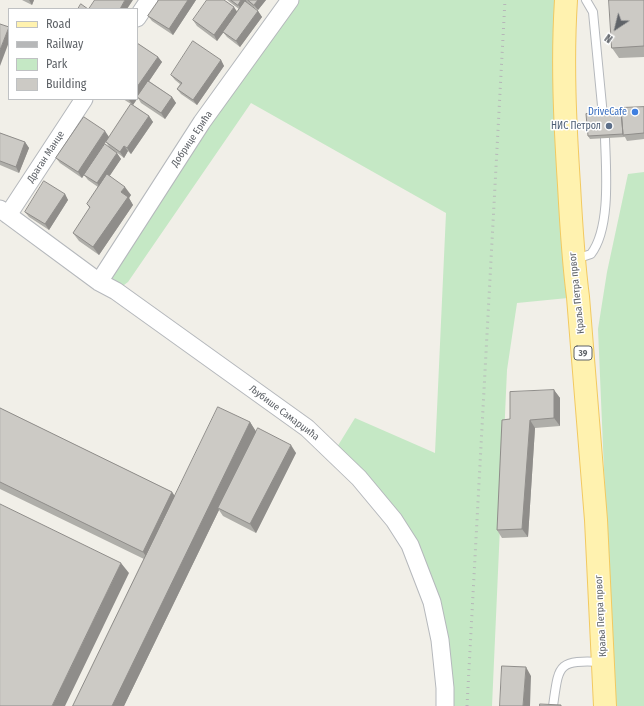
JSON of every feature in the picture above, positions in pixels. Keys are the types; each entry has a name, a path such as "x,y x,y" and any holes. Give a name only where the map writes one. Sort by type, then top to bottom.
{"main road":[{"name":"Краља Петра првог","path":"566,0 563,61 573,260 578,297 596,520 605,706"}],"street":[{"path":"138,16 149,0"},
{"name":"Добрице Ерића","path":"99,282 202,122 290,0"},
{"name":"Драган Манце","path":"4,212 83,100"},
{"name":"Љубише Самарџића","path":"4,212 99,282 116,291 307,428 359,478 394,520 410,545 432,602 440,640 445,688 445,706"}],"lane":[{"path":"586,0 593,12 603,116"},
{"path":"573,260 591,254 600,238 606,182 605,138"},
{"path":"553,706 558,673 563,666 580,661 603,662"}],"green space":[{"path":"290,0 566,0 578,297 517,303 507,370 492,706 445,706 445,688 410,545 334,452 355,418 435,453 446,213 251,103 128,282 116,291 99,282"},
{"path":"644,172 644,706 614,706 598,329 607,272 628,174"}],"building":[{"path":"95,0 125,0 121,8 90,8"},
{"path":"159,0 188,0 169,29 148,16"},
{"path":"207,0 224,0 234,7 214,35 193,20"},
{"path":"231,0 241,0 238,5"},
{"path":"248,0 258,0 254,5"},
{"path":"609,0 644,0 644,46 612,48"},
{"path":"245,1 258,11 236,41 223,32"},
{"path":"81,4 87,8 79,8"},
{"path":"0,24 8,27 8,30 0,50"},
{"path":"193,41 221,60 193,100 177,89 182,83 171,75"},
{"path":"138,44 158,57 138,86"},
{"path":"148,81 172,97 161,113 138,98"},
{"path":"131,104 149,116 127,148 124,146 120,152 106,142"},
{"path":"644,107 644,133 623,135 621,108"},
{"path":"621,111 623,134 588,136 586,114"},
{"path":"84,117 105,131 78,172 56,158"},
{"path":"0,133 25,142 16,167 0,161"},
{"path":"105,144 117,153 97,183 84,175"},
{"path":"107,174 125,187 121,192 128,197 93,247 73,233 90,207 87,204"},
{"path":"44,181 65,194 45,224 25,212"},
{"path":"554,390 554,418 530,420 522,529 497,530 502,420 510,419 510,392"},
{"path":"218,407 250,422 112,706 73,706"},
{"path":"0,408 172,492 143,552 0,482"},
{"path":"258,428 291,445 250,524 218,508"},
{"path":"0,504 121,563 52,706 0,706"},
{"path":"502,666 526,667 523,706 500,706"},
{"path":"540,704 561,705 561,706 540,706"}],"railway":[{"path":"467,706 505,0"}],"place":[{"name":"DriveCafe","path":"635,112"},
{"name":"НИС Петрол","path":"609,126"}]}
